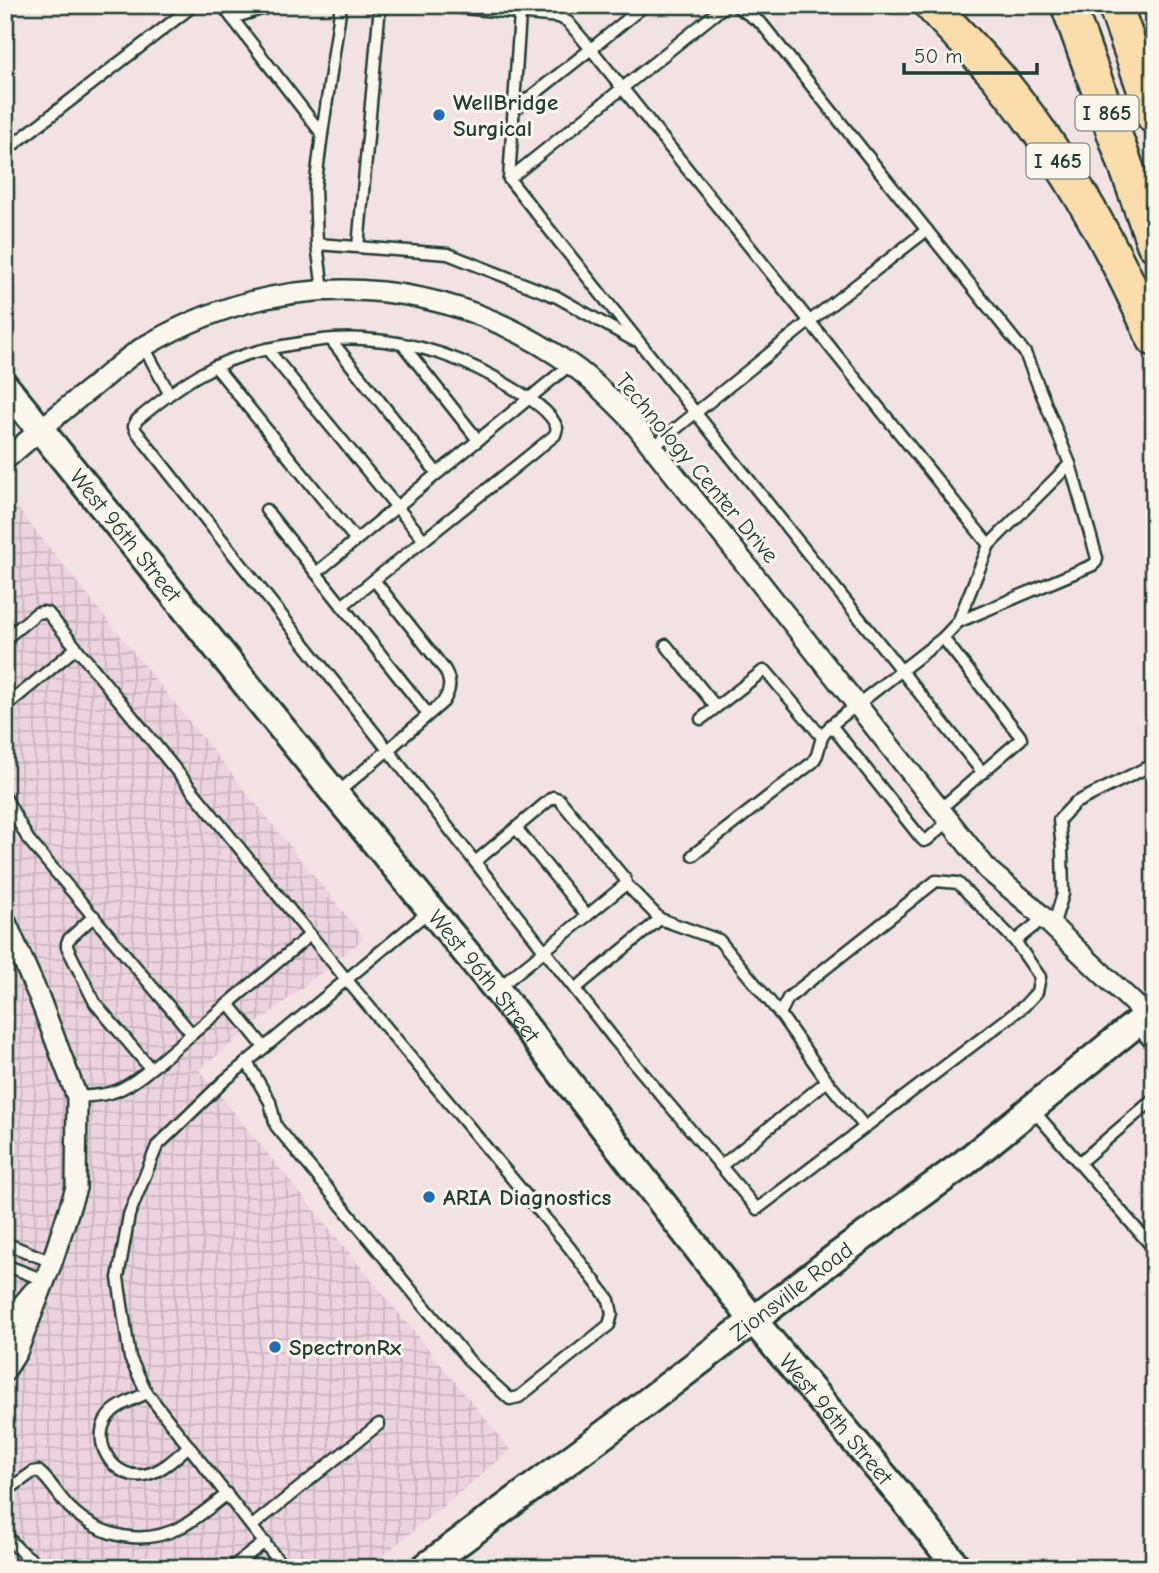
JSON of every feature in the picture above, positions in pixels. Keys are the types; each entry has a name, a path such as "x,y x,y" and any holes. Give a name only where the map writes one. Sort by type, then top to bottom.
{"highway":[{"name":"I 465","path":"931,5 999,78 1050,149 1100,227 1154,339"},
{"name":"I 865","path":"1068,5 1154,244"},
{"name":"I 865","path":"1115,5 1154,117"}],"main road":[{"name":"West 96th Street","path":"5,386 497,990 753,1320 958,1568"},
{"name":"Zionsville Road","path":"424,1568 963,1164 1145,1016"}],"street":[{"name":"Technology Center Drive","path":"5,460 144,347 207,315 250,301 323,290 364,289 440,301 512,330 571,364 628,416 988,870 1048,922 1145,1016"},
{"path":"5,920 39,997 77,1097 76,1188 52,1262 17,1352 5,1371"},
{"path":"5,1325 44,1280"}],"lane":[{"path":"5,151 194,5"},
{"path":"222,5 322,134"},
{"path":"232,18 275,5"},
{"path":"323,290 317,244 315,188 341,5"},
{"path":"358,247 380,5"},
{"path":"432,5 564,19 624,88 989,545"},
{"path":"514,110 645,5"},
{"path":"509,179 726,5"},
{"path":"736,5 762,24 1025,353 1070,464 1096,562 958,622"},
{"path":"520,14 509,179 983,773"},
{"path":"653,447 927,230"},
{"path":"317,244 448,254 557,297 639,343"},
{"path":"342,606 555,435 557,428 554,421 529,398 480,369 419,347 361,338 267,349 242,355 195,376 169,393 136,420 134,426 614,1039 757,1209 1024,1006 1037,992 1040,977 1015,941 958,883 936,881 788,998 780,1014"},
{"path":"331,340 437,473"},
{"path":"403,345 478,440"},
{"path":"144,347 169,393"},
{"path":"267,349 424,540"},
{"path":"316,573 571,364"},
{"path":"215,366 356,540"},
{"path":"693,855 813,762 822,737 831,725 943,638 958,622 989,545 1070,464"},
{"path":"266,510 428,714"},
{"path":"336,795 443,702 450,685 445,670 374,580"},
{"path":"5,639 37,613 48,613 610,1300 612,1314 609,1325 519,1397 510,1399 472,1364 275,1126 270,1102 247,1062"},
{"path":"831,725 924,841 983,773 1021,739 943,638"},
{"path":"666,645 716,707"},
{"path":"5,707 76,648"},
{"path":"701,719 761,671 766,671 822,737"},
{"path":"1015,941 1048,922 1063,894 1059,820 1075,803 1154,764"},
{"path":"5,797 28,839 192,1034"},
{"path":"474,862 553,797 559,799 625,879 626,884 660,919 719,940 780,1014 827,1081 865,1127"},
{"path":"516,828 587,916"},
{"path":"497,990 626,884"},
{"path":"284,1568 147,1393 130,1358 118,1278 129,1215 157,1146 224,1081 431,909"},
{"path":"94,916 69,939 68,947 95,1003 150,1068"},
{"path":"575,989 660,919"},
{"path":"77,1097 100,1096 118,1091 134,1081 310,935"},
{"path":"229,1004 264,1048"},
{"path":"1145,1016 1154,1047"},
{"path":"721,1166 827,1081"},
{"path":"1079,1163 1154,1099"},
{"path":"1031,1108 1154,1249"},
{"path":"5,1243 52,1262"},
{"path":"5,1265 44,1280"},
{"path":"147,1393 114,1410 106,1420 102,1431 102,1444 114,1466 135,1476 148,1474 189,1446"},
{"path":"253,1526 379,1424"},
{"path":"5,1492 38,1471 84,1520 102,1531 122,1537 161,1534 181,1527 227,1494"},
{"path":"5,1534 17,1548 42,1568"},
{"path":"231,1568 265,1542"}],"shaded area":[{"path":"5,493 364,938 199,1070 511,1450 368,1568 5,1568"}],"place":[{"name":"WellBridge Surgical","path":"439,115"},
{"name":"ARIA Diagnostics","path":"429,1197"},
{"name":"SpectronRx","path":"275,1347"}]}
